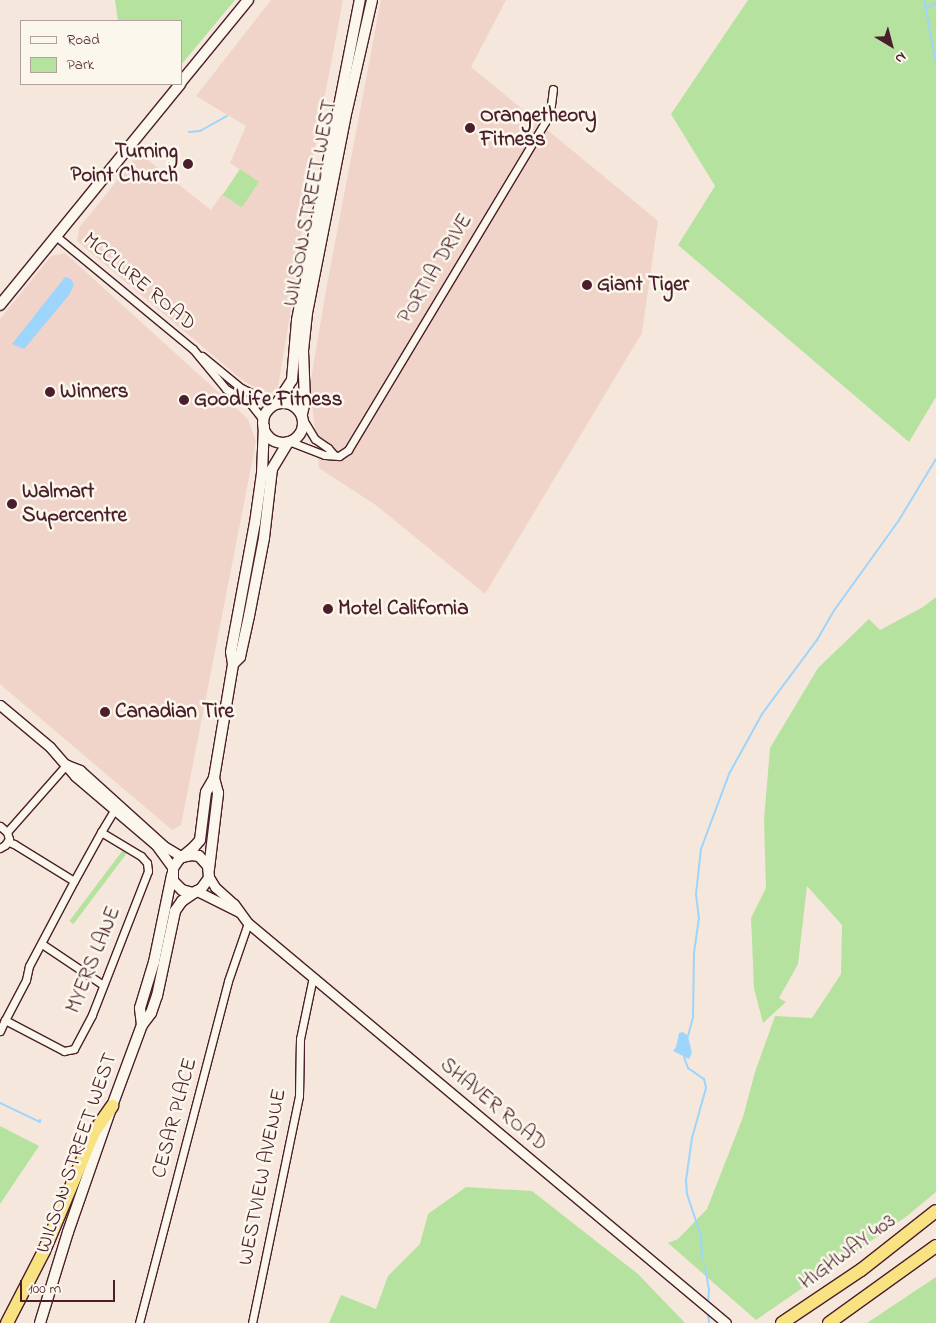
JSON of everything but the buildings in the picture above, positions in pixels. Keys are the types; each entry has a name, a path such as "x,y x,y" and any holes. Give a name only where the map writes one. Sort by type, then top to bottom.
{"highway":[{"path":"7,1323 44,1251 94,1132 112,1106"},
{"name":"HIGHWAY 403","path":"782,1323 861,1270 936,1211"},
{"path":"829,1323 936,1246"}],"main road":[{"path":"182,82 248,0"},
{"name":"WILSON STREET WEST","path":"275,403 284,395 292,380 297,320 360,0"},
{"name":"WILSON STREET WEST","path":"303,418 305,401 303,351 308,313 346,110 372,0"},
{"path":"0,305 179,85"},
{"path":"214,778 218,793 209,873 206,884 193,893 182,890 177,886 172,871 182,857 194,848 200,840 206,792 214,778 234,664 231,652 255,523 262,473 266,412 275,403 292,404 303,418 300,434 290,442 272,469 264,538 253,597 240,657 234,664"},
{"path":"264,424 269,437 274,441 290,442"},
{"path":"182,857 199,856 204,860 209,873"},
{"name":"WILSON STREET WEST","path":"142,1025 140,1008 154,962 172,871"},
{"name":"WILSON STREET WEST","path":"40,1323 68,1232 112,1106 142,1025 151,1013 157,996 176,911 182,901 198,891"}],"street":[{"name":"PORTIA DRIVE","path":"334,455 339,456 348,450 524,157 544,122 551,105 553,89"},
{"name":"MCCLURE ROAD","path":"57,236 241,388 275,403"},
{"name":"MCCLURE ROAD","path":"199,355 226,389 250,403 264,424"},
{"path":"303,418 315,440 328,448 334,455"},
{"path":"290,442 325,455 334,455"},
{"path":"0,705 50,747 67,764 75,776 156,845 172,871"},
{"path":"7,832 67,764"},
{"path":"67,764 80,770 164,846 182,857"},
{"path":"0,1031 74,881 114,810"},
{"path":"0,826 7,832 8,842"},
{"name":"MYERS LANE","path":"5,1020 60,1050 71,1051 92,1015 148,866 145,859 136,852 101,832"},
{"path":"8,842 74,881"},
{"path":"0,848 8,842"},
{"name":"SHAVER ROAD","path":"209,873 215,887 234,904 248,923 725,1322"},
{"name":"SHAVER ROAD","path":"198,891 239,912"},
{"name":"CESAR PLACE","path":"139,1323 228,982 248,923"},
{"path":"42,944 104,985"},
{"name":"WESTVIEW AVENUE","path":"252,1323 299,1096 300,1039 313,978"}],"shaded area":[{"path":"271,0 343,0 304,206 299,261 278,387 271,393 262,392 241,379 77,241 79,228 139,153 211,210 222,194 241,206 259,182 230,163 246,126 196,96"},
{"path":"381,0 506,0 471,67 658,221 642,333 485,594 377,506 319,468 310,385"},
{"path":"65,253 248,419 256,442 181,825 172,830 0,684 0,319 51,256"}],"green space":[{"path":"115,0 235,0 182,64 182,20 118,20"},
{"path":"748,0 936,0 936,397 909,442 678,245 715,186 671,114"},
{"path":"240,169 259,182 242,208 223,195"},
{"path":"936,597 936,1192 907,1216 756,1320 668,1243 678,1239 707,1209 743,1117 755,1072 775,1016 812,1018 841,974 842,925 807,886 798,964 779,998 786,1002 763,1023 754,988 751,918 766,888 764,820 770,748 818,668 869,619 880,630 923,607"},
{"path":"123,850 127,853 73,924 69,921"},
{"path":"0,1126 39,1146 0,1204"},
{"path":"466,1187 532,1191 638,1274 685,1323 329,1323 341,1295 376,1309 388,1276 420,1244 428,1214"},
{"path":"936,1277 936,1323 867,1323"}],"water":[{"path":"65,277 71,279 74,285 69,295 24,349 12,344"},
{"path":"683,1032 688,1036 692,1053 689,1059 673,1051 676,1047 679,1033"}],"waterway":[{"path":"924,0 936,63"},
{"path":"926,8 936,3"},
{"path":"189,132 200,131 227,116"},
{"path":"688,1036 693,1017 694,953 699,919 696,894 701,849 729,774 762,714 817,640 833,612 899,520 936,459"},
{"path":"684,1057 688,1068 704,1079 706,1088 692,1138 686,1180 687,1194 701,1236 702,1258"},
{"path":"0,1103 40,1122 40,1120"},
{"path":"705,1267 709,1289 708,1303"},
{"path":"708,1313 709,1323"}],"place":[{"name":"Orangetheory Fitness","path":"470,128"},
{"name":"Turning Point Church","path":"188,164"},
{"name":"Giant Tiger","path":"587,285"},
{"name":"Winners","path":"50,392"},
{"name":"GoodLife Fitness","path":"184,400"},
{"name":"Walmart Supercentre","path":"12,504"},
{"name":"Motel California","path":"328,609"},
{"name":"Canadian Tire","path":"105,712"}]}
